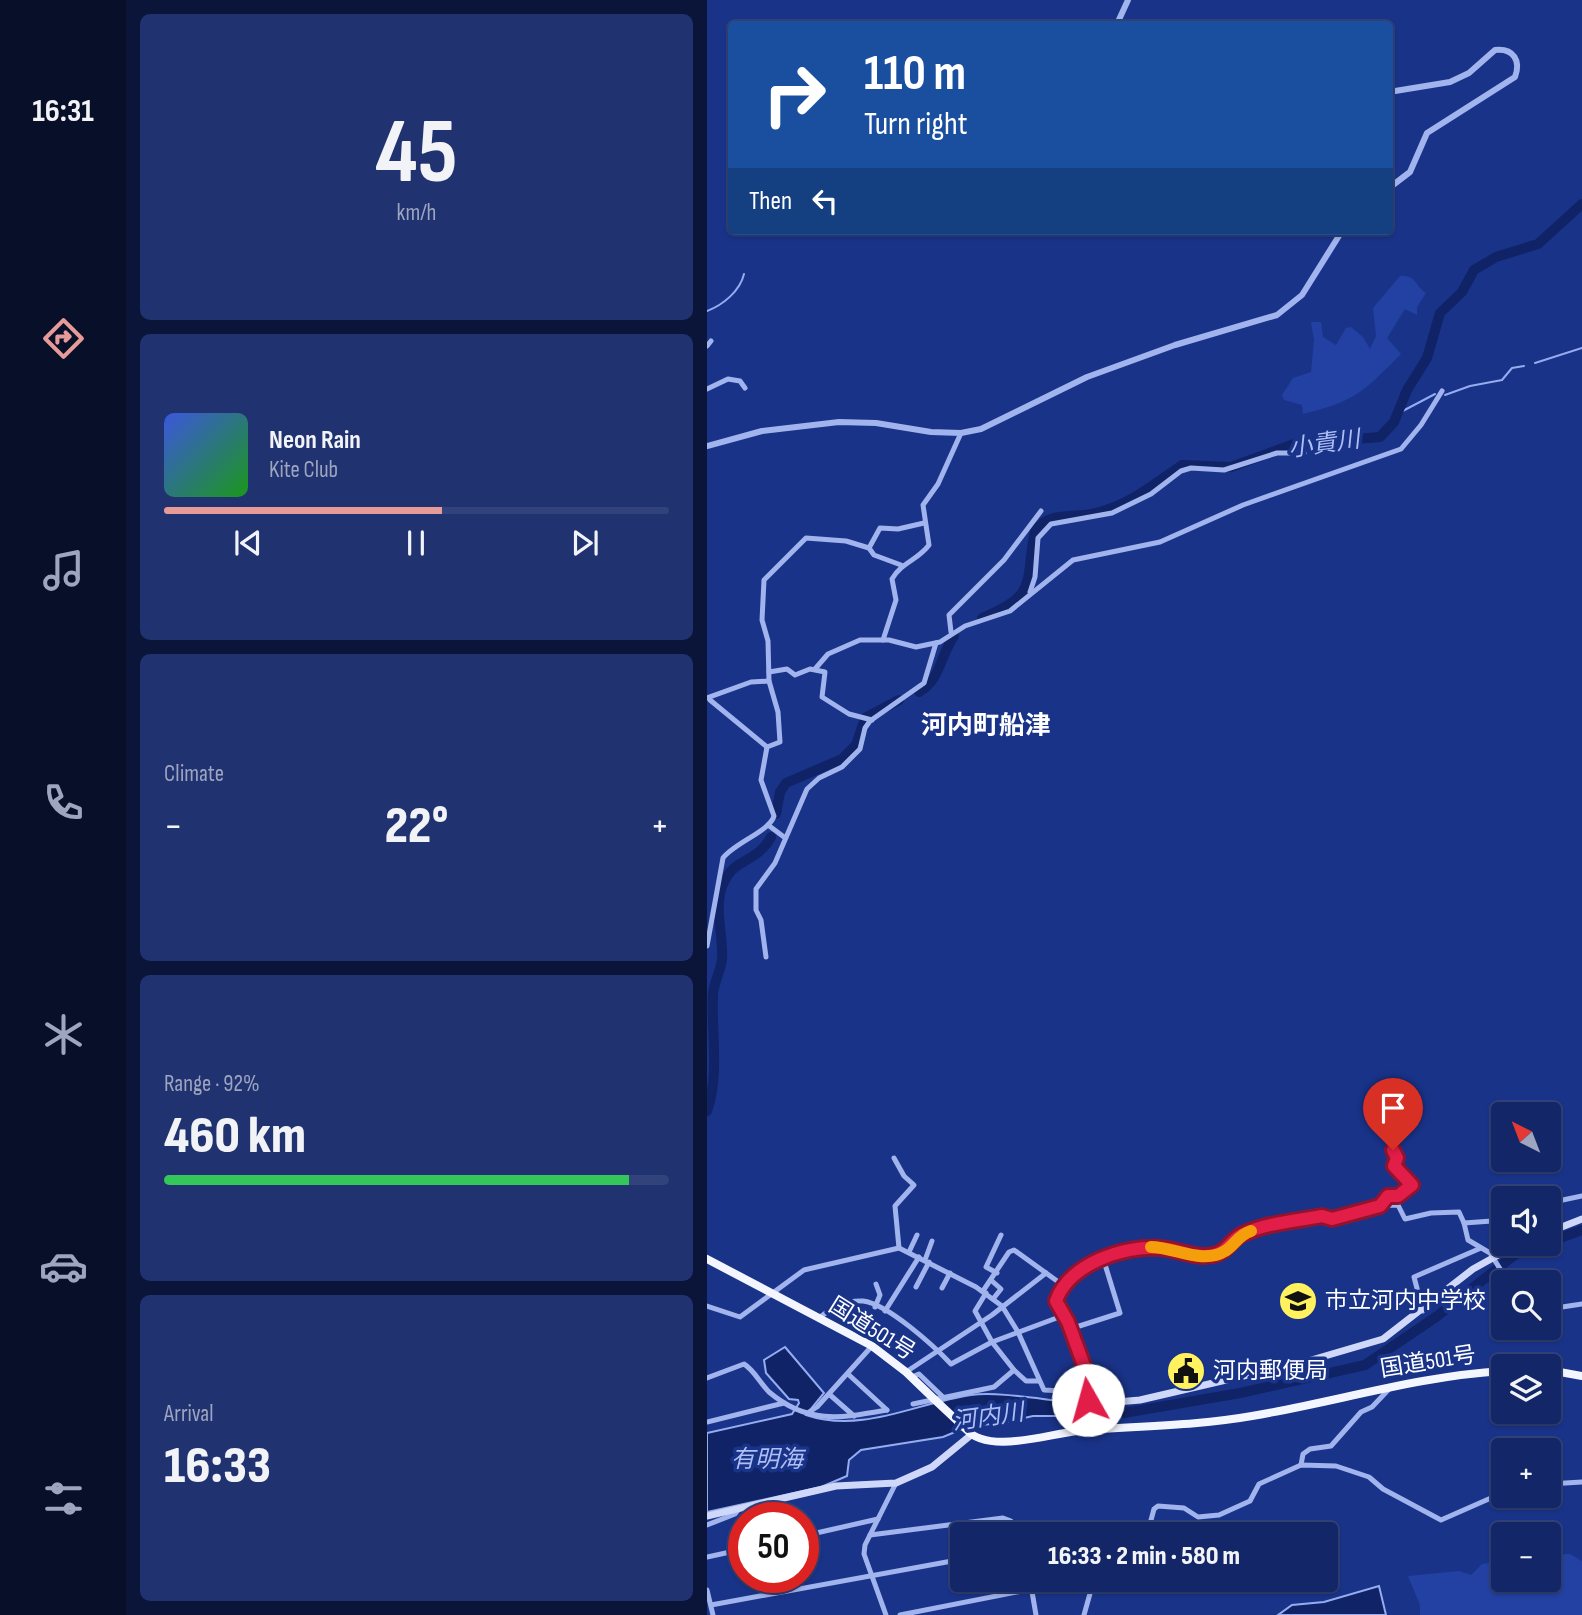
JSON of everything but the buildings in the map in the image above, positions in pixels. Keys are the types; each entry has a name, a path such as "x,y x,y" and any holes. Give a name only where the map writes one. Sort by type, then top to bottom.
{"highway":[{"name":"国道501号","path":"708,1263 872,1346 909,1374 968,1432 980,1440 998,1442 1085,1427 1237,1419 1391,1387 1491,1373"},
{"path":"1561,1372 1582,1376"}],"main road":[{"path":"1561,1227 1582,1219"},
{"path":"1085,1427 1088,1400 1126,1402 1308,1361 1383,1339 1497,1256"},
{"path":"769,1502 836,1486 897,1483 932,1467 968,1432"},
{"path":"707,1516 728,1511"}],"street":[{"path":"1118,21 1128,0"},
{"path":"1393,91 1450,82 1469,73 1495,50 1508,51 1516,58 1518,68 1515,77 1427,133 1410,172 1393,185"},
{"path":"707,446 750,433 839,422 868,422 931,432 961,433 1003,420 1059,390 1117,365 1277,315 1302,295 1340,235"},
{"path":"707,389 728,379 740,381 745,388"},
{"path":"815,669 818,662 828,654 860,640 883,640 916,647 936,643 951,632 1000,615 1073,560 1160,542 1243,505 1401,449 1422,425 1442,391"},
{"path":"883,640 896,600 892,579 901,565 924,553 929,545 923,505 938,484 961,433"},
{"path":"1027,597 1035,577 1036,535 1043,529 1059,521 1078,521 1112,513 1151,494 1181,471 1191,468 1224,470 1277,453 1304,453"},
{"path":"951,632 949,615 1004,559 1041,511"},
{"path":"869,548 880,528 898,529 924,523"},
{"path":"1024,532 1036,535"},
{"path":"768,747 780,742 778,712 769,681 768,641 762,620 764,580 806,538 846,541 869,548 874,555 901,565"},
{"path":"766,957 761,920 756,910 755,889 775,863 807,789 819,778 842,767 860,749 869,718 914,693 924,683 936,643"},
{"path":"769,672 787,669 795,675 815,669 825,672 822,697 849,715 869,718"},
{"path":"768,747 709,699 751,681 769,681"},
{"path":"707,946 723,858 730,849 768,825 774,816 761,780 768,747"},
{"path":"768,825 784,837"},
{"path":"1380,1206 1388,1196 1398,1196 1412,1185 1394,1166 1397,1158 1393,1142 1388,1136 1394,1134"},
{"path":"894,1158 904,1176 914,1185 895,1206 899,1248"},
{"path":"1561,1201 1582,1196"},
{"path":"1088,1400 1086,1373 1070,1329 1056,1301 1064,1286 1077,1273 1103,1258 1145,1248 1167,1248 1200,1256 1213,1255 1225,1251 1239,1235 1257,1228 1322,1216 1332,1219 1380,1206 1398,1205 1405,1219 1431,1213 1459,1212 1468,1240 1493,1258 1500,1270"},
{"path":"1464,1223 1491,1222"},
{"path":"909,1252 917,1235"},
{"path":"997,1273 986,1268 1001,1235"},
{"path":"916,1287 932,1241"},
{"path":"707,1306 740,1317 804,1270 899,1248 984,1292 1002,1306 1018,1332 1044,1390 1082,1392"},
{"path":"1423,1311 1414,1277 1481,1248"},
{"path":"1039,1381 1026,1381 1014,1370 992,1342 975,1311 1009,1252 1014,1250 1064,1286"},
{"path":"1070,1329 1120,1313 1103,1258"},
{"path":"885,1311 924,1260"},
{"path":"942,1288 950,1273"},
{"path":"909,1374 1046,1273"},
{"path":"992,1281 1001,1289 993,1299"},
{"path":"875,1307 880,1295 876,1284"},
{"path":"819,1318 832,1307 862,1301 909,1325 951,1364 992,1342 1062,1316"},
{"path":"1561,1307 1582,1304"},
{"path":"809,1412 872,1346"},
{"path":"707,1378 744,1364 767,1390 784,1403 827,1419 887,1410 848,1374"},
{"path":"913,1404 994,1387 1014,1370"},
{"path":"909,1374 919,1374 945,1399"},
{"path":"1301,1465 1303,1454 1336,1443 1361,1412 1373,1407 1391,1387"},
{"path":"829,1394 854,1416"},
{"path":"707,1422 784,1403"},
{"path":"1150,1522 1154,1509 1158,1506 1184,1508 1198,1517 1219,1515 1250,1501 1259,1484 1301,1465 1336,1466 1358,1472 1383,1489 1441,1520 1491,1498"},
{"path":"1561,1483 1582,1482"},
{"path":"886,1615 864,1554 870,1535 897,1483"},
{"path":"707,1525 728,1517"},
{"path":"972,1522 1003,1518 1012,1522"},
{"path":"819,1532 878,1519"},
{"path":"870,1535 950,1525"},
{"path":"707,1557 728,1552"},
{"path":"711,1605 950,1561"},
{"path":"707,1590 713,1615"},
{"path":"900,1615 1017,1592"},
{"path":"1032,1592 1036,1615"},
{"path":"1084,1615 1090,1592"}],"shaded area":[{"path":"1400,276 1410,277 1426,293 1417,307 1417,315 1405,309 1387,338 1401,354 1358,393 1335,404 1303,414 1302,405 1284,400 1282,395 1293,378 1311,372 1314,340 1311,322 1321,322 1323,337 1336,345 1346,328 1351,327 1363,337 1370,349 1376,336 1373,308"},
{"path":"1561,1554 1570,1554 1582,1561 1582,1615 1420,1615 1420,1605 1408,1576 1459,1571 1471,1575 1482,1564 1491,1563 1491,1592 1561,1592"}],"water":[{"name":"有明海","path":"785,1347 824,1393 806,1415 827,1420 868,1419 950,1399 983,1394 1079,1403 1076,1416 1033,1416 996,1424 972,1425 943,1437 861,1450 849,1460 847,1476 821,1487 753,1502 728,1502 728,1507 707,1512 707,1433 792,1414 799,1403 798,1400 789,1399 766,1373 764,1360"},
{"path":"1379,1586 1386,1615 1278,1615 1292,1605 1324,1602"}],"waterway":[{"name":"小責川","path":"982,618 1000,610 1021,594 1029,575 1035,531 1048,520 1063,516 1088,515 1120,505 1182,465 1231,467 1294,444 1380,437 1394,422 1407,390 1427,358 1440,313 1462,292 1474,270 1496,257 1538,244 1582,204"},
{"path":"707,311 730,297 744,274"},
{"path":"1535,363 1582,348"},
{"path":"1445,395 1470,386 1502,380 1512,368 1524,366"},
{"path":"1397,414 1435,394"},
{"name":"小責川","path":"919,692 936,674 954,636"},
{"name":"小責川","path":"776,814 780,792 786,783 842,759 856,745 865,718 899,700"},
{"name":"小責川","path":"707,1111 714,1068 713,994 722,959 720,895 732,870 760,851 771,837"},
{"name":"河内川","path":"1561,1238 1582,1230"},
{"name":"河内川","path":"1066,1409 1124,1413 1240,1393 1365,1365 1436,1317 1513,1256"}],"slow traffic":[{"path":"1151,1247 1200,1256 1213,1255 1225,1251 1239,1235 1251,1231"}],"place":[{"name":"市立河内中学校","path":"1298,1301"},
{"name":"河内郵便局","path":"1186,1371"}],"district":[{"name":"河内町船津","path":"986,726"}],"route":[{"path":"1088,1400 1083,1363 1068,1322 1056,1305 1057,1297 1064,1286 1077,1273 1092,1262 1145,1248 1167,1248 1200,1256 1213,1255 1225,1251 1239,1235 1257,1228 1322,1216 1332,1219 1380,1206 1388,1196 1398,1196 1412,1185 1394,1166 1397,1158 1393,1150"}]}
